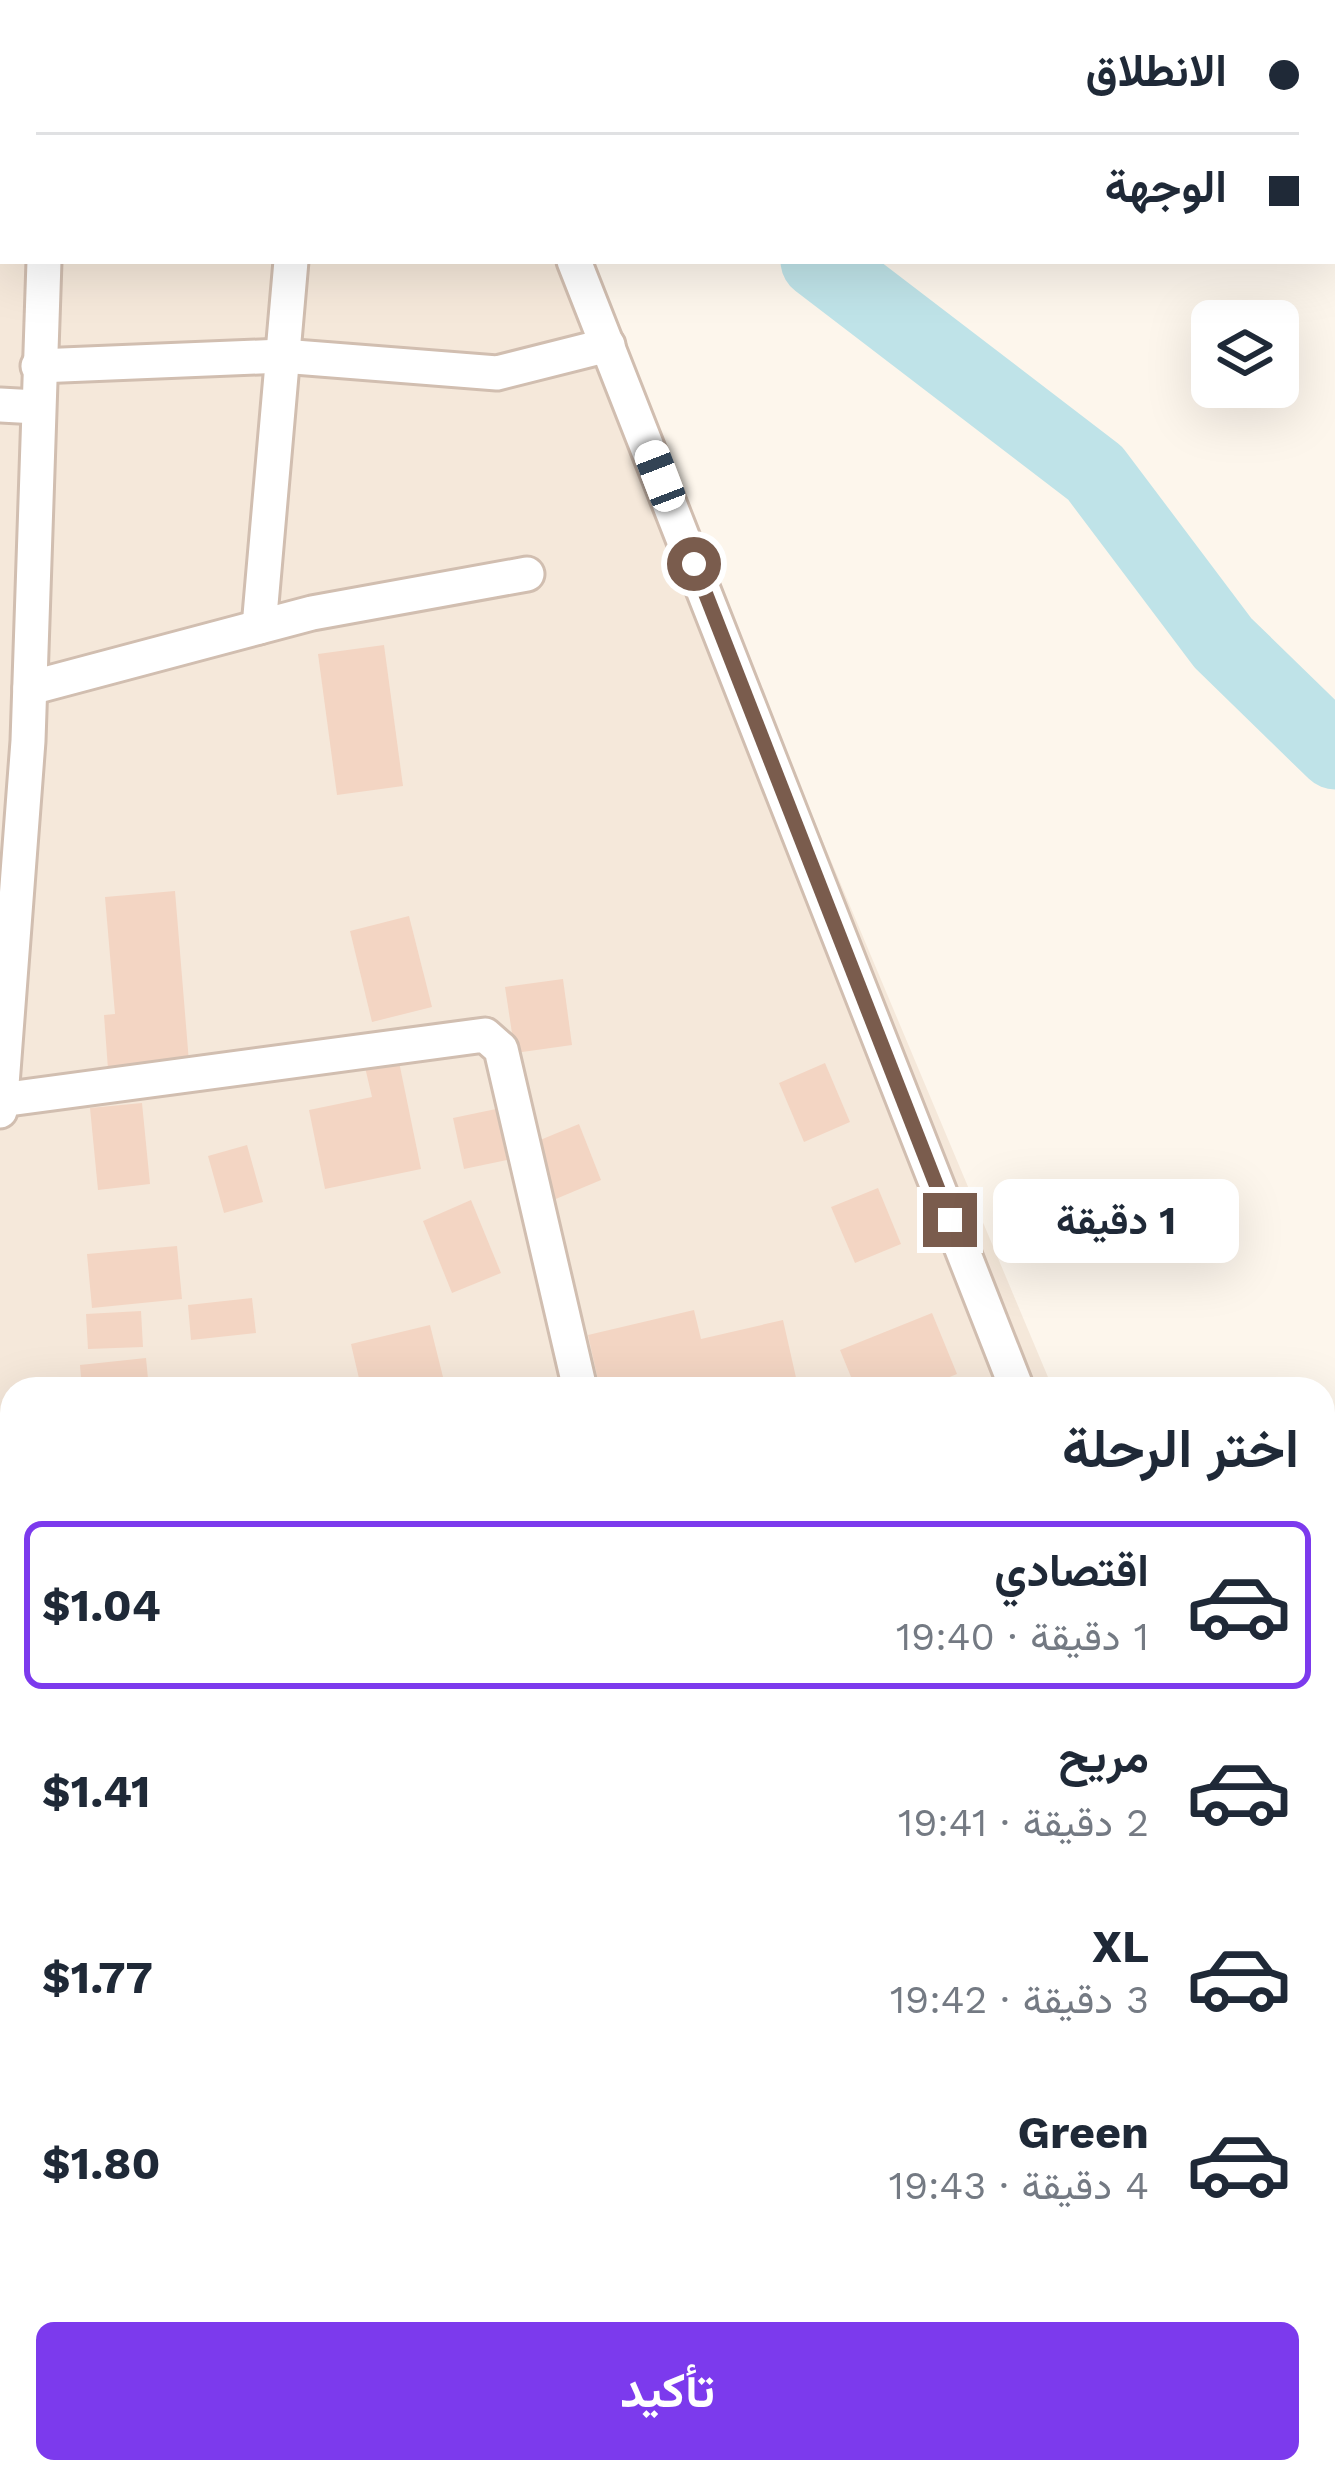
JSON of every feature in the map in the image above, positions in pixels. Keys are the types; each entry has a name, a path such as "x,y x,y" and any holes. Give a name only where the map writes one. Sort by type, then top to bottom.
{"street":[{"path":"0,1111 14,740 30,688 44,264"},
{"path":"259,627 291,264"},
{"path":"575,264 1012,1377"},
{"path":"38,365 281,356 497,373 608,345"},
{"path":"0,405 37,407"},
{"path":"30,688 259,627 527,574"},
{"path":"1,1100 485,1035 501,1049 577,1377"}],"shaded area":[{"path":"0,264 580,264 1048,1377 0,1377"}],"building":[{"path":"384,645 403,786 337,795 318,654"},
{"path":"175,891 189,1062 108,1069 104,1015 115,1014 105,897"},
{"path":"409,916 432,1007 372,1022 350,931"},
{"path":"563,979 572,1045 515,1053 505,987"},
{"path":"398,1057 421,1169 325,1189 309,1110 372,1097 364,1063"},
{"path":"825,1063 850,1122 804,1142 779,1083"},
{"path":"142,1103 150,1184 98,1190 90,1108"},
{"path":"496,1109 507,1160 464,1169 453,1118"},
{"path":"579,1124 601,1180 551,1201 528,1145"},
{"path":"247,1145 263,1202 224,1213 208,1156"},
{"path":"878,1188 901,1244 855,1263 831,1207"},
{"path":"471,1200 501,1273 452,1293 423,1221"},
{"path":"177,1246 182,1299 92,1308 87,1254"},
{"path":"252,1298 256,1333 191,1340 188,1305"},
{"path":"694,1310 701,1339 783,1320 796,1377 597,1377 588,1335"},
{"path":"141,1311 143,1347 88,1349 86,1314"},
{"path":"932,1313 957,1374 851,1377 840,1350"},
{"path":"430,1325 443,1377 359,1377 351,1344"},
{"path":"146,1358 148,1377 81,1377 80,1365"}],"waterway":[{"path":"822,264 1095,473 1223,643 1335,752"}],"route":[{"path":"694,564 950,1220"}]}
